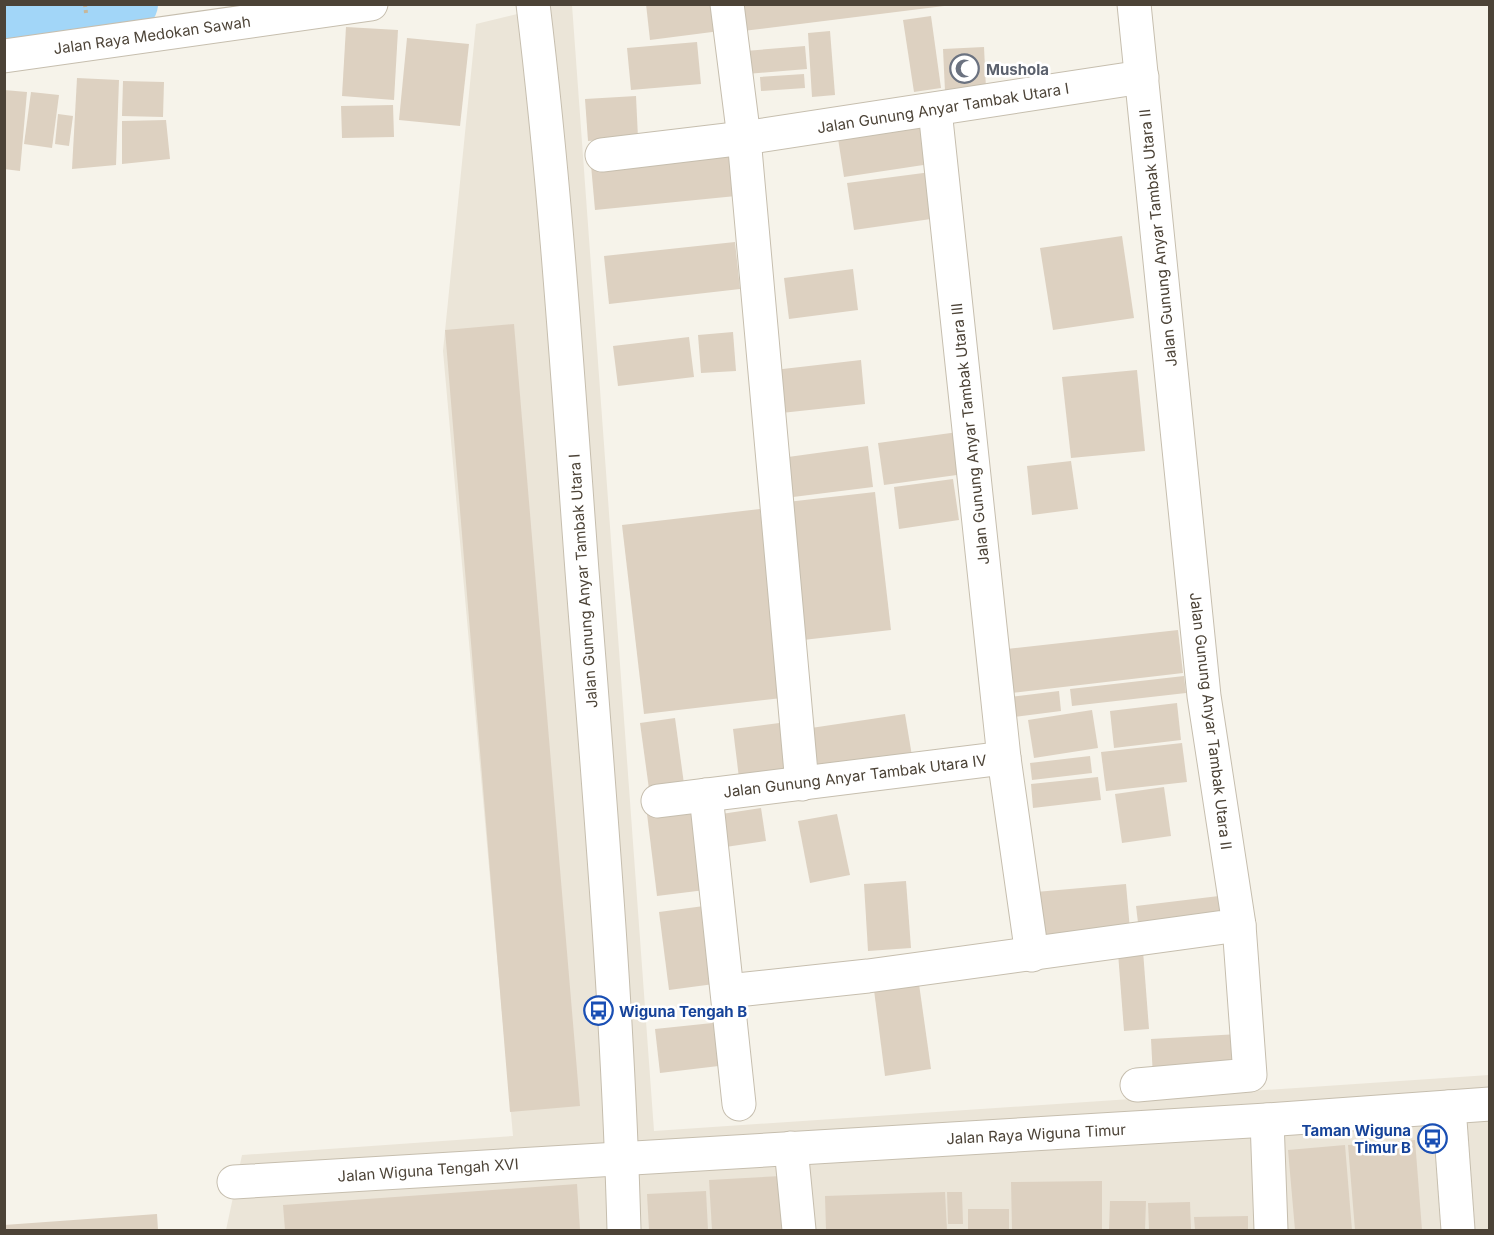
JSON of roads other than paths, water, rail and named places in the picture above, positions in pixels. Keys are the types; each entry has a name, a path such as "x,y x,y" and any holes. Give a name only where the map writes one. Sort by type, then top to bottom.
{"street":[{"name":"Jalan Raya Medokan Sawah","path":"4,56 371,4"},
{"name":"Jalan Gunung Anyar Tambak Utara I","path":"532,4 550,161 595,730 622,1158 624,1230"},
{"path":"727,4 744,138 802,784"},
{"name":"Jalan Gunung Anyar Tambak Utara II","path":"1134,4 1204,696 1239,925 1250,1075 1137,1085"},
{"name":"Jalan Gunung Anyar Tambak Utara I","path":"602,155 744,138 1142,77"},
{"name":"Jalan Gunung Anyar Tambak Utara III","path":"935,110 1004,758 1032,955"},
{"name":"Jalan Gunung Anyar Tambak Utara IV","path":"658,801 1004,758"},
{"name":"Jalan Gunung Anyar Tambak Utara IV","path":"706,795 739,1104"},
{"path":"728,991 1032,955 1239,925"},
{"name":"Jalan Raya Wiguna Timur","path":"622,1158 1267,1120 1490,1104"},
{"path":"1449,1107 1458,1230"},
{"path":"1267,1120 1271,1230"},
{"path":"791,1148 799,1230"},
{"name":"Jalan Wiguna Tengah XVI","path":"234,1182 622,1158"}],"waterway":[{"path":"4,24 131,4"}],"place":[{"name":"Mushola","path":"965,69"},
{"name":"Wiguna Tengah B","path":"598,1011"},
{"name":"Taman Wiguna Timur B","path":"1432,1139"}]}
